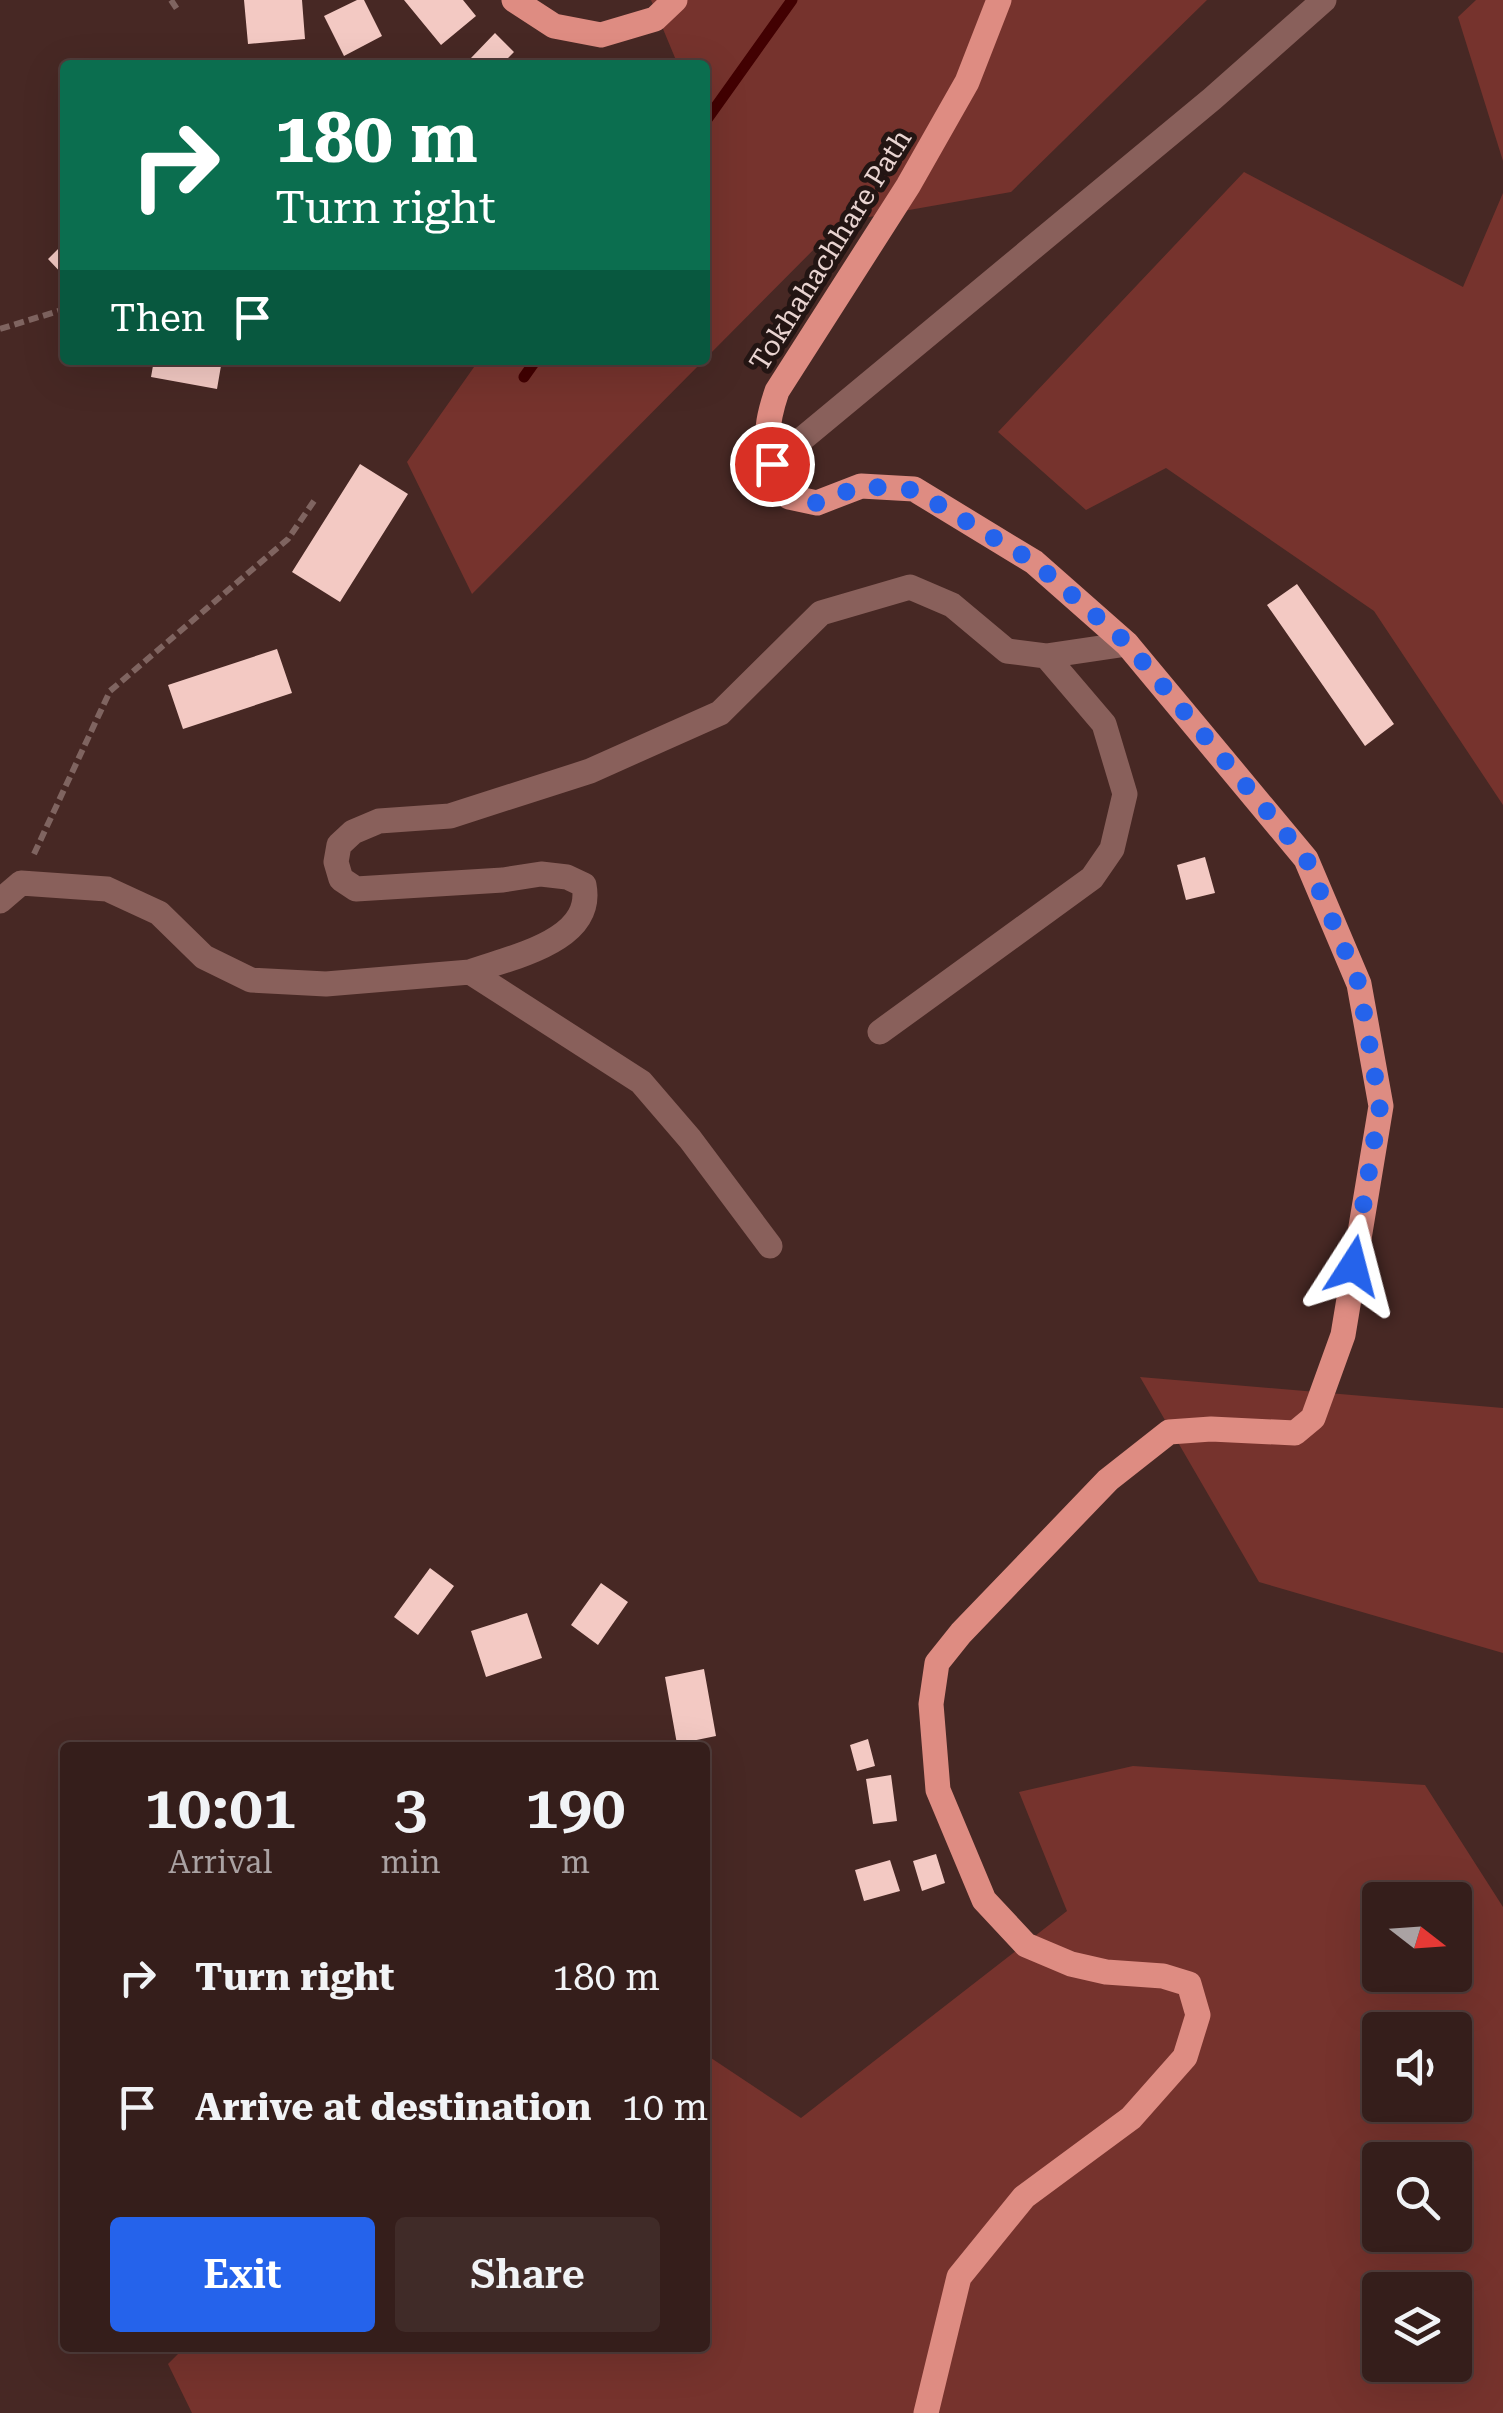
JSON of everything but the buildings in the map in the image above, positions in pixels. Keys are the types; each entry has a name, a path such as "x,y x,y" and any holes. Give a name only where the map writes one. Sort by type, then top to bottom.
{"main road":[{"path":"514,0 554,26 601,35 656,19 675,0"},
{"name":"Tokhahachhare Path","path":"772,464 766,425 776,391 908,186 959,97 999,0"},
{"path":"772,464 789,497 817,503 861,486 914,490 1034,562 1128,644 1306,858 1359,984 1380,1106 1343,1335 1313,1418 1296,1434 1211,1429 1169,1432 1108,1480 937,1663 931,1704 938,1790 984,1900 1026,1945 1041,1952 1106,1972 1163,1976 1189,1984 1198,2015 1185,2057 1130,2118 1024,2197 959,2277 926,2413"}],"street":[{"path":"772,464 1197,111 1324,0"},
{"path":"0,902 21,882 106,889 159,913 204,957 251,980 326,984 470,972 556,940 583,914 587,900 584,885 567,877 541,874 356,889 341,880 336,862 339,845 353,832 379,821 450,816 590,771 688,728 720,713 821,614 910,587 952,605 1007,651 1046,656 1128,644"},
{"path":"880,1032 1092,878 1112,849 1125,794 1104,724 1046,656"},
{"path":"470,972 641,1082 690,1139 770,1246"}],"path":[{"path":"171,0 179,12"},
{"path":"0,329 60,311"},
{"path":"21,882 110,690 288,539 316,498"}],"shaded area":[{"path":"651,0 1207,0 1011,192 841,222 710,354 710,60 676,60"},
{"path":"1476,0 1503,0 1503,161 1458,17"},
{"path":"1244,172 1463,287 1503,193 1503,805 1374,611 1166,468 1086,510 998,432"},
{"path":"475,365 699,365 472,594 407,462"},
{"path":"1140,1377 1503,1408 1503,1653 1259,1582"},
{"path":"1133,1766 1425,1785 1503,1907 1503,2413 192,2413 168,2364 180,2352 710,2352 710,2057 801,2118 1067,1911 1019,1792"}],"waterway":[{"path":"710,115 792,0"},
{"path":"524,377 532,365"}],"route":[{"path":"772,464 789,497 817,503 861,486 914,490 1034,562 1128,644 1306,858 1359,984 1380,1106 1353,1266"}]}
